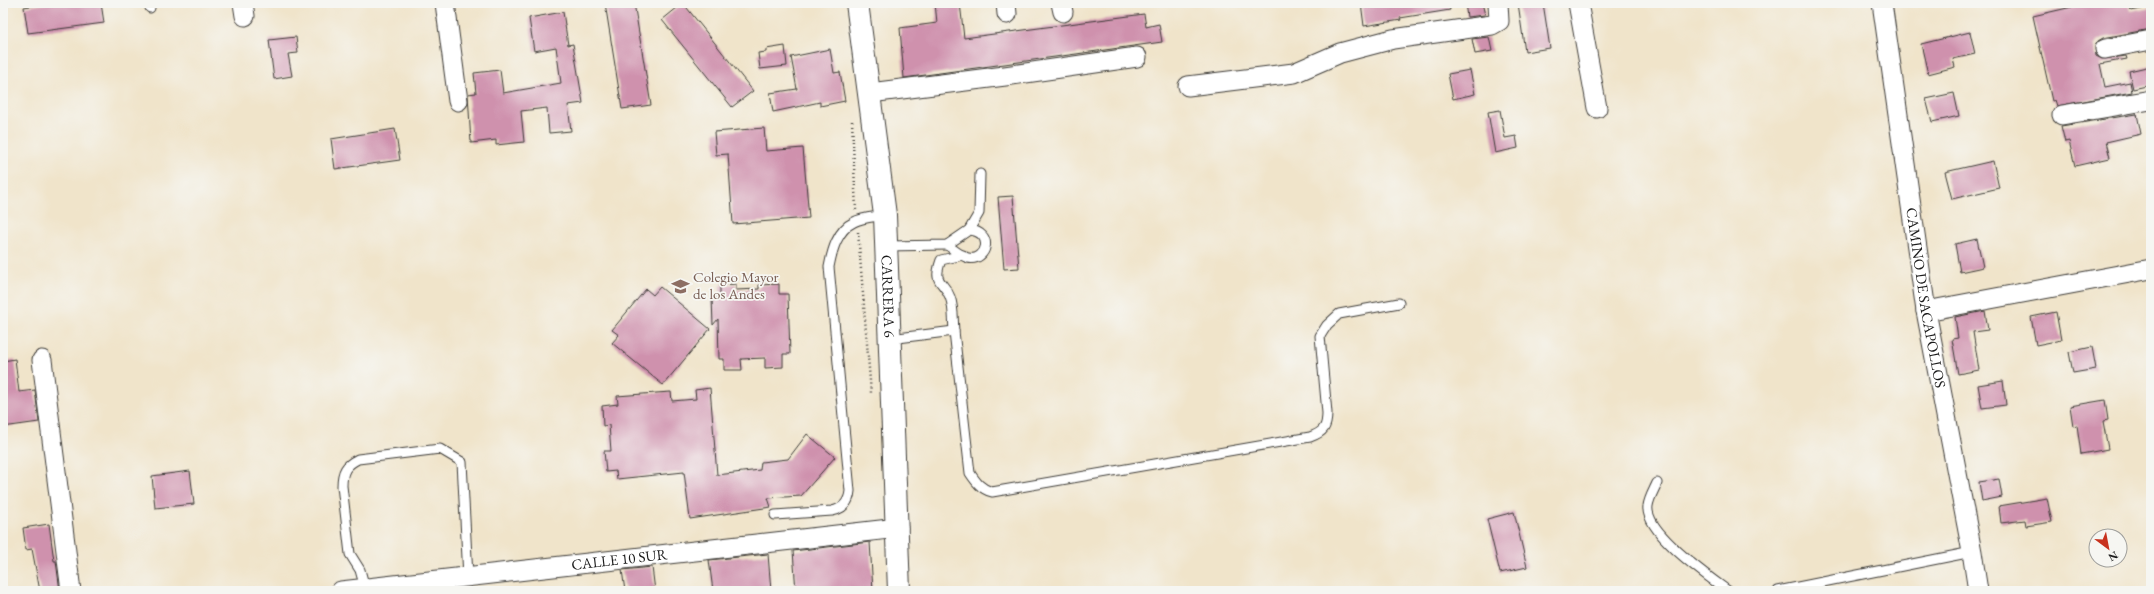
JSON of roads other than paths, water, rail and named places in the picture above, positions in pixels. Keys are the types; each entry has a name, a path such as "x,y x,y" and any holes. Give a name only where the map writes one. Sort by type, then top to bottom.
{"main road":[{"name":"CARRERA 6","path":"857,3 885,215 900,591"}],"street":[{"path":"445,3 458,101"},
{"path":"1188,86 1294,73 1340,53 1393,38 1492,25 1499,21 1498,3"},
{"path":"1578,3 1597,108"},
{"name":"CAMINO DE SACAPOLLOS","path":"1882,3 1926,311 1972,552 1978,591"},
{"path":"2105,49 2151,40"},
{"path":"870,93 1137,57"},
{"path":"2062,115 2151,100"},
{"path":"1926,311 2151,269"},
{"path":"42,360 71,591"},
{"name":"CALLE 10 SUR","path":"342,591 365,588 430,586 468,577 898,528"}],"lane":[{"path":"947,245 969,230 979,214 980,174"},
{"path":"775,515 832,512 838,510 849,499 850,491 829,267 835,245 842,232 857,221 885,215"},
{"path":"886,246 947,245 963,255 974,258 982,254 986,242 983,234 969,230"},
{"path":"963,255 941,260 938,281 950,296 970,473 978,484 986,490 992,492 1310,437 1322,432 1327,425 1327,413 1320,336 1327,325 1339,314 1399,303"},
{"path":"890,339 954,332"},
{"path":"365,588 360,570 350,554 342,475 348,464 358,459 440,448 462,462 468,577"},
{"path":"1656,483 1648,507 1652,524 1697,570 1728,591"},
{"path":"1778,591 1972,552"}],"place":[{"name":"Colegio Mayor de los Andes","path":"680,286"}]}
